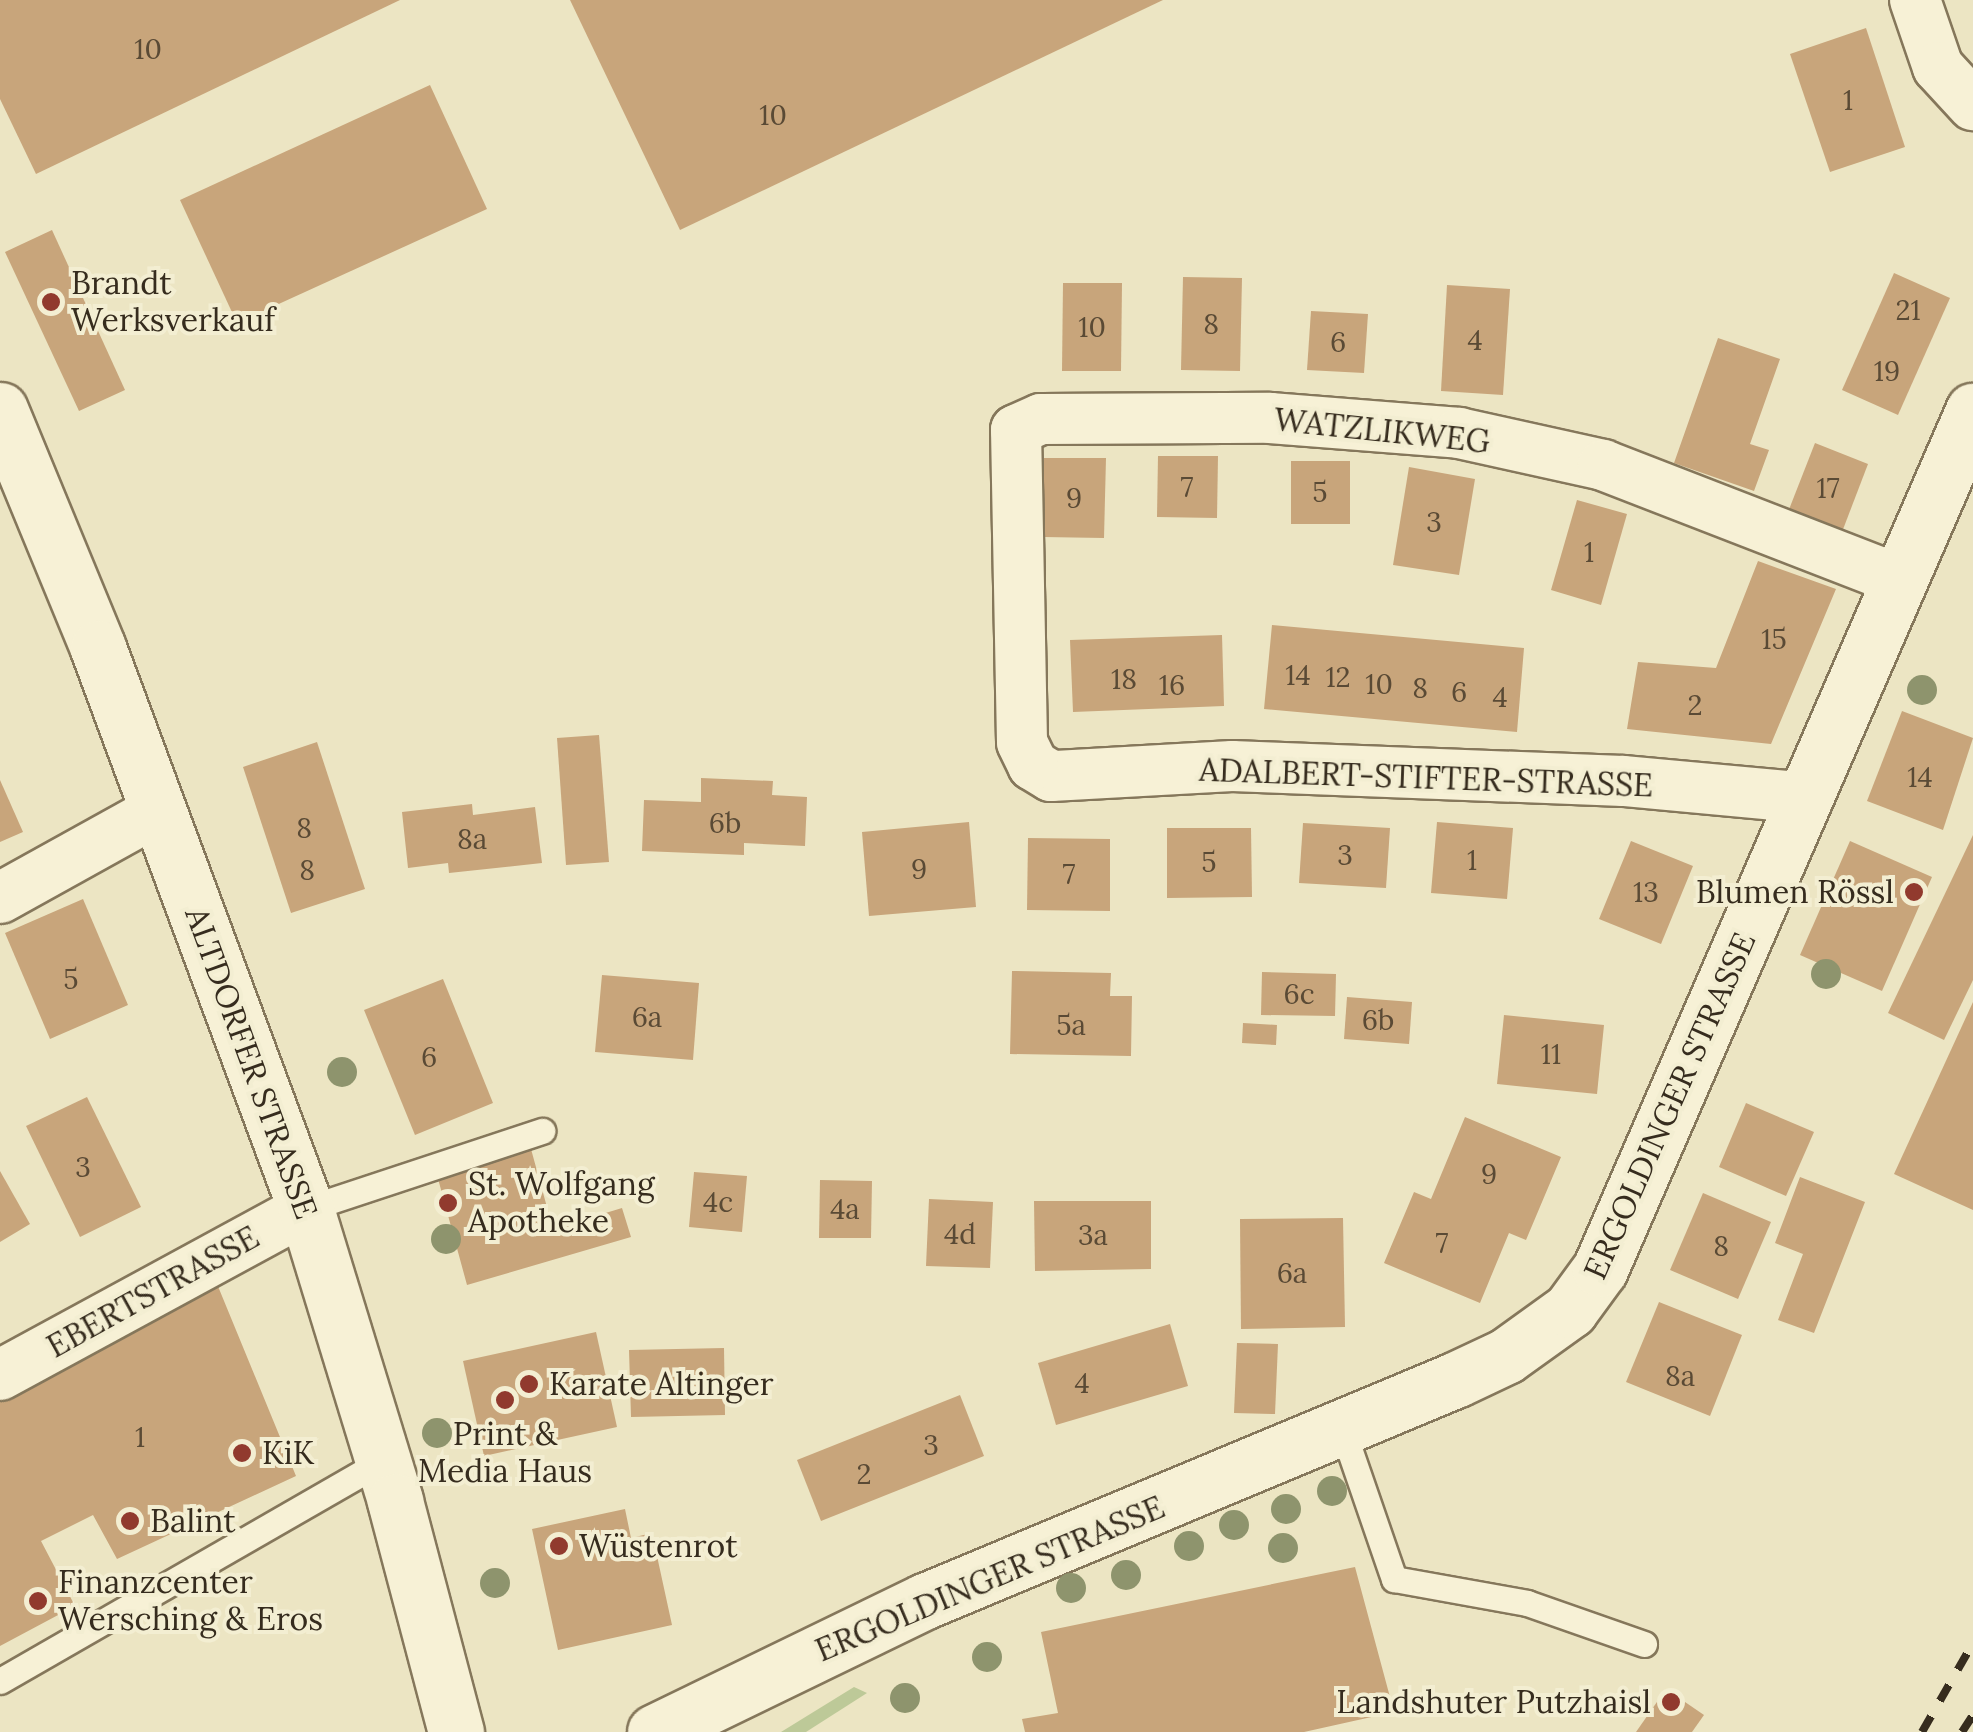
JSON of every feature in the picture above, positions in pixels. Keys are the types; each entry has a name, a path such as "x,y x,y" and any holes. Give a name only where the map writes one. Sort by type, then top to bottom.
{"main road":[{"name":"ALTDORFER STRASSE","path":"0,410 160,810 306,1209 383,1461 456,1732"},
{"name":"ERGOLDINGER STRASSE","path":"655,1732 925,1602 1506,1356 1545,1332 1586,1291 1808,798 1973,411"}],"street":[{"path":"1915,0 1938,67 1973,105"},
{"name":"WATZLIKWEG","path":"1022,424 1270,418 1458,432 1602,465 1899,580"},
{"name":"ADALBERT-STIFTER-STRASSE","path":"1022,424 1016,439 1022,742 1033,765 1050,776 1232,766 1622,781 1808,798"},
{"path":"0,898 160,810"},
{"name":"EBERTSTRASSE","path":"0,1375 306,1209"}],"lane":[{"path":"306,1209 542,1131"},
{"path":"1342,1428 1394,1578 1527,1603 1644,1644"},
{"path":"0,1681 383,1461"}],"green space":[{"path":"854,1687 867,1693 806,1732 781,1732"}],"building":[{"path":"0,0 400,0 36,174 0,99"},
{"path":"570,0 1163,0 680,230"},
{"path":"1866,28 1905,147 1830,172 1790,54"},
{"path":"430,85 487,209 237,323 180,200"},
{"path":"52,230 125,390 79,411 5,252"},
{"path":"1894,273 1950,298 1898,415 1842,390"},
{"path":"1183,277 1242,278 1240,371 1181,370"},
{"path":"1063,283 1122,283 1121,371 1062,371"},
{"path":"1447,285 1510,289 1503,395 1441,391"},
{"path":"1311,311 1368,314 1364,373 1307,370"},
{"path":"1718,338 1780,359 1750,444 1769,450 1754,491 1674,463"},
{"path":"1815,443 1868,464 1842,532 1788,512"},
{"path":"1158,456 1218,456 1217,518 1157,517"},
{"path":"1044,458 1106,458 1104,538 1043,537"},
{"path":"1291,461 1350,461 1350,524 1291,524"},
{"path":"1409,467 1475,479 1459,575 1393,565"},
{"path":"1577,500 1627,514 1601,605 1551,590"},
{"path":"1758,561 1836,589 1771,744 1627,729 1638,662 1716,668"},
{"path":"1272,625 1524,648 1517,732 1264,709"},
{"path":"1222,635 1224,706 1073,712 1070,640"},
{"path":"1902,711 1973,738 1943,830 1867,801"},
{"path":"599,735 609,862 566,865 557,738"},
{"path":"317,742 365,889 291,913 243,767"},
{"path":"701,778 773,781 772,795 807,797 805,846 744,843 744,855 642,851 644,800 701,802"},
{"path":"0,780 23,832 0,842"},
{"path":"472,804 473,815 535,807 542,863 449,873 448,863 408,868 402,812"},
{"path":"969,822 976,907 869,916 862,832"},
{"path":"1437,822 1513,828 1507,899 1431,893"},
{"path":"1303,823 1390,828 1386,888 1299,883"},
{"path":"1167,828 1251,828 1252,897 1167,898"},
{"path":"1973,835 1973,980 1944,1040 1888,1013"},
{"path":"1028,838 1110,839 1110,911 1027,910"},
{"path":"1631,841 1693,866 1661,944 1599,919"},
{"path":"1850,841 1932,877 1882,991 1800,955"},
{"path":"83,899 128,1005 50,1039 5,933"},
{"path":"1012,971 1111,973 1110,996 1132,996 1131,1056 1010,1054"},
{"path":"1262,972 1336,974 1335,1016 1261,1015"},
{"path":"602,975 699,983 693,1060 595,1052"},
{"path":"443,979 493,1103 415,1135 364,1010"},
{"path":"1347,997 1412,1002 1409,1044 1344,1039"},
{"path":"1973,1002 1973,1210 1894,1174"},
{"path":"1504,1015 1604,1025 1597,1094 1497,1084"},
{"path":"1243,1023 1277,1025 1276,1045 1242,1043"},
{"path":"87,1097 141,1207 80,1237 26,1126"},
{"path":"1746,1103 1814,1132 1786,1196 1719,1167"},
{"path":"1465,1117 1561,1157 1526,1240 1509,1233 1480,1303 1384,1263 1414,1192 1431,1199"},
{"path":"531,1149 553,1229 622,1208 631,1237 467,1285 437,1175"},
{"path":"0,1171 30,1224 0,1242"},
{"path":"694,1172 747,1176 742,1232 689,1227"},
{"path":"1800,1177 1865,1202 1814,1333 1778,1320 1803,1254 1775,1243"},
{"path":"820,1180 872,1181 871,1238 819,1238"},
{"path":"1703,1193 1771,1222 1738,1299 1670,1270"},
{"path":"929,1199 993,1202 990,1268 926,1266"},
{"path":"1034,1201 1151,1201 1151,1269 1035,1271"},
{"path":"1343,1218 1345,1327 1241,1329 1240,1219"},
{"path":"215,1279 296,1476 117,1559 93,1515 41,1541 75,1606 0,1646 0,1397"},
{"path":"1659,1302 1742,1335 1710,1416 1626,1382"},
{"path":"1170,1324 1188,1386 1056,1425 1038,1363"},
{"path":"596,1332 617,1427 484,1456 463,1361"},
{"path":"1237,1343 1278,1344 1275,1414 1234,1413"},
{"path":"724,1348 725,1415 631,1417 629,1350"},
{"path":"960,1395 984,1456 821,1521 797,1460"},
{"path":"625,1509 631,1538 652,1533 672,1625 558,1650 532,1529"},
{"path":"1355,1567 1394,1712 1304,1732 1025,1732 1022,1719 1058,1713 1041,1632"},
{"name":"Landshuter Putzhaisl","path":"1666,1689 1704,1715 1692,1732 1636,1732"}],"railway":[{"path":"1922,1732 1973,1643"},
{"path":"1962,1732 1973,1715"}],"place":[{"name":"Brandt Werksverkauf","path":"51,302"},
{"name":"Blumen Rössl","path":"1914,892"},
{"name":"St. Wolfgang Apotheke","path":"448,1203"},
{"name":"Karate Altinger","path":"529,1384"},
{"name":"Print & Media Haus","path":"505,1400"},
{"name":"KiK","path":"242,1453"},
{"name":"Balint","path":"130,1521"},
{"name":"Wüstenrot","path":"559,1546"},
{"name":"Finanzcenter Wersching & Eros","path":"38,1601"},
{"name":"Landshuter Putzhaisl","path":"1671,1702"}]}
